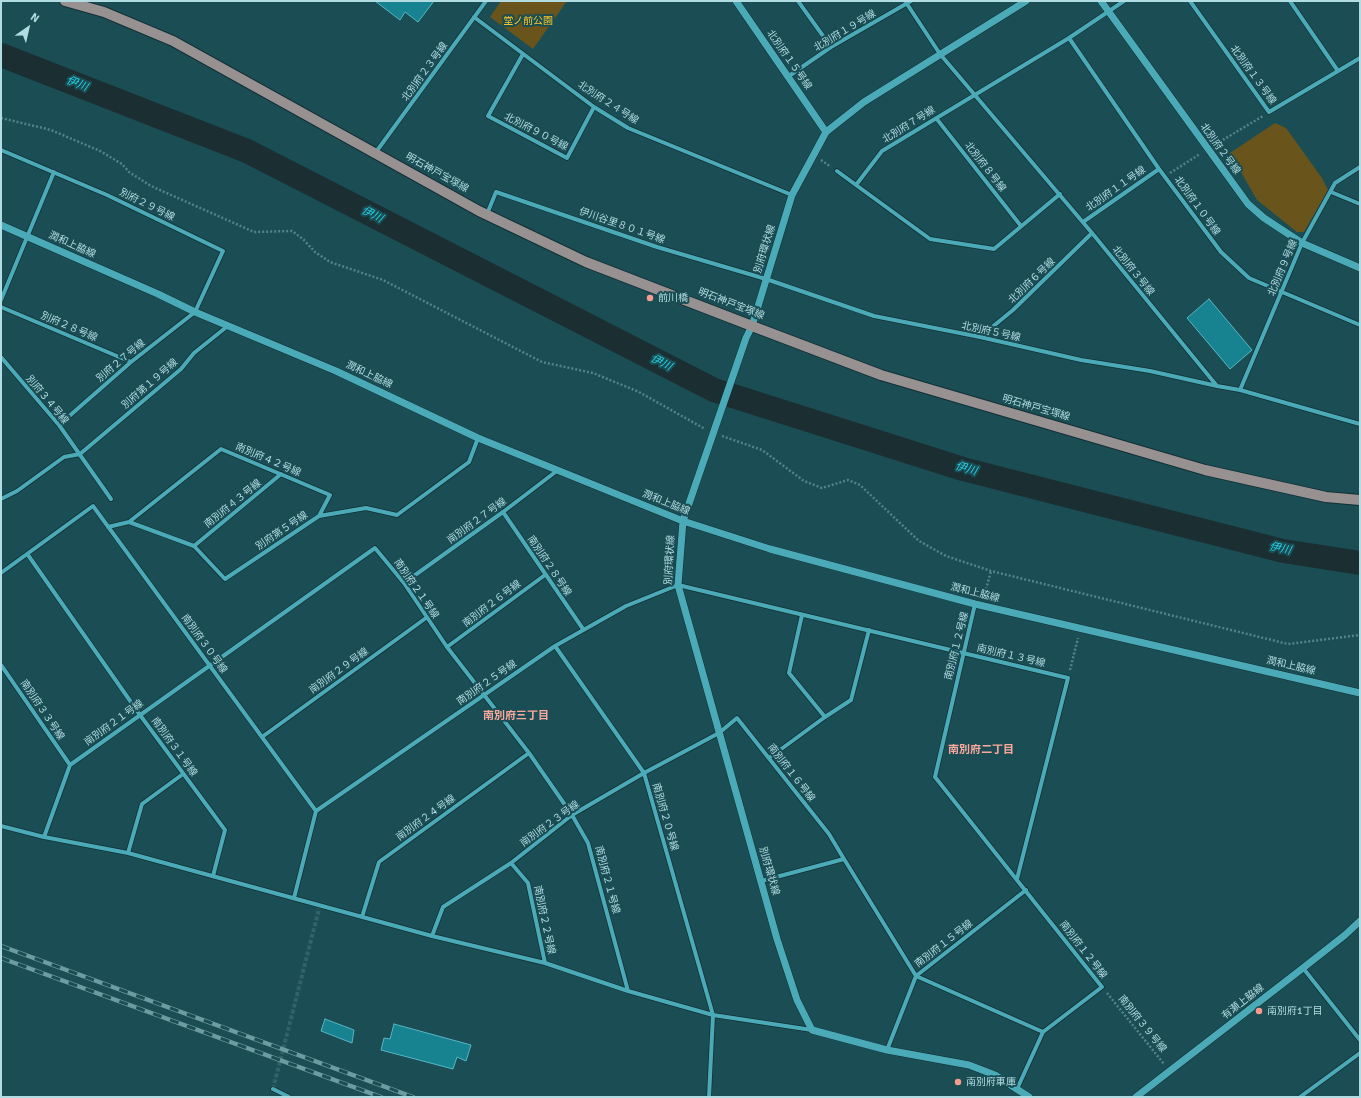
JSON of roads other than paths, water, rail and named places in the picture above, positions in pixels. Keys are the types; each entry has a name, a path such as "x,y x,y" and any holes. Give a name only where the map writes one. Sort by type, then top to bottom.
{"main road":[{"name":"明石神戸宝塚線","path":"65,1 104,12 173,41 486,214 586,262 752,326 881,375 1206,470 1326,497 1360,500"}],"street":[{"name":"北別府２３号線","path":"376,153 486,1"},
{"name":"北別府１５号線","path":"736,1 789,76 826,132"},
{"path":"798,1 831,47"},
{"name":"別府環状線","path":"812,1030 797,1000 777,939 762,880 678,585 682,521 746,338 752,326 792,195 826,132 864,102 1026,1"},
{"name":"北別府２号線","path":"1101,1 1248,204 1264,218 1302,243 1360,268"},
{"name":"北別府７号線","path":"856,185 882,151 1069,38 1124,1"},
{"name":"北別府１３号線","path":"1190,1 1269,112 1360,58"},
{"path":"1290,1 1338,71"},
{"name":"北別府１９号線","path":"789,76 831,47 908,2"},
{"name":"北別府３号線","path":"908,2 940,54 1060,194 1217,386"},
{"name":"北別府２４号線","path":"474,17 594,107 628,128 792,195"},
{"name":"北別府１０号線","path":"1069,38 1159,169 1221,252 1249,278 1360,325"},
{"name":"北別府９０号線","path":"523,54 488,116 567,158 594,107"},
{"name":"北別府８号線","path":"936,118 1021,226"},
{"name":"別府２９号線","path":"1,150 107,195 222,251 195,312"},
{"name":"北別府９号線","path":"1240,390 1302,243 1335,183 1360,167"},
{"name":"北別府１１号線","path":"1083,222 1159,169"},
{"path":"837,171 930,239 994,249 1060,194"},
{"path":"1,300 54,172"},
{"name":"伊川谷里８０１号線","path":"486,214 496,192 657,247 766,279"},
{"path":"1331,192 1360,204"},
{"name":"潤和上脇線","path":"1,225 158,294 195,312 336,371 478,438 682,521 770,549 979,605 1360,693"},
{"name":"北別府６号線","path":"980,337 1013,310 1092,233"},
{"name":"北別府５号線","path":"766,279 874,316 980,337 1081,360 1150,371 1217,386"},
{"name":"別府２８号線","path":"1,307 131,362"},
{"name":"別府２７号線","path":"59,425 131,362 195,312"},
{"name":"別府第１９号線","path":"80,454 181,369 194,353 229,325"},
{"name":"別府３４号線","path":"1,357 59,425 80,454"},
{"path":"1217,386 1240,390 1360,424"},
{"name":"別府第５号線","path":"129,522 194,546 225,579 319,516 366,508 396,515 469,462 478,438"},
{"name":"南別府４２号線","path":"129,522 221,449 330,496 319,516"},
{"path":"1,499 17,491 64,457 80,454 111,499"},
{"name":"南別府２７号線","path":"404,583 503,512 558,470"},
{"name":"南別府４３号線","path":"194,546 281,474"},
{"name":"南別府３０号線","path":"1,574 93,506 316,811"},
{"name":"南別府２８号線","path":"503,512 583,629"},
{"path":"108,527 129,522"},
{"name":"南別府２１号線","path":"70,765 375,548 404,583 426,618 447,647 529,753 572,815 588,843 628,992"},
{"name":"南別府３１号線","path":"28,555 140,715 225,830 213,876"},
{"name":"南別府２６号線","path":"447,647 545,575"},
{"name":"南別府１３号線","path":"678,585 1068,678 1016,879"},
{"name":"南別府２５号線","path":"316,811 555,646 626,606 678,585"},
{"name":"南別府１２号線","path":"979,605 963,653 934,777 1026,890 1102,987 1043,1032"},
{"path":"802,615 789,673 825,717"},
{"name":"南別府２９号線","path":"262,737 426,618"},
{"path":"769,758 851,700 869,630"},
{"name":"南別府２０号線","path":"555,646 644,773 714,1015"},
{"name":"南別府３３号線","path":"1,665 70,765"},
{"name":"南別府１６号線","path":"719,733 737,718 829,834 844,859"},
{"name":"南別府２３号線","path":"432,936 443,907 511,863 572,815 644,773 719,733"},
{"name":"南別府２４号線","path":"362,917 379,862 529,753"},
{"path":"44,837 70,765"},
{"path":"128,853 142,804 183,774"},
{"path":"294,898 316,811"},
{"path":"1,826 44,837 128,853 432,936 545,963 628,992 714,1015 812,1030 886,1050 969,1065 995,1075 1030,1097"},
{"path":"762,880 844,859 916,976 1043,1032 1017,1089"},
{"name":"南別府２２号線","path":"511,863 528,883 545,963"},
{"name":"南別府１５号線","path":"886,1050 916,976 1026,890"},
{"name":"有瀬上脇線","path":"1136,1097 1345,935 1360,921"},
{"path":"1303,968 1360,1040"},
{"path":"708,1097 714,1015"},
{"path":"1300,1097 1360,1053"},
{"path":"273,1088 290,1097"}],"waterway":[{"name":"伊川","path":"1,55 247,151 714,390 963,469 1283,551 1360,563"}],"tunnel":[{"path":"273,1089 320,905"}],"railway":[{"path":"1,946 413,1097"},
{"path":"1,958 381,1097"}],"place":[{"name":"前川橋","path":"650,298"},
{"name":"南別府1丁目","path":"1259,1011"},
{"name":"南別府車庫","path":"958,1082"}],"district":[{"name":"南別府三丁目","path":"516,716"},
{"name":"南別府二丁目","path":"981,750"}],"park label":[{"name":"堂ノ前公園","path":"528,21"}]}
